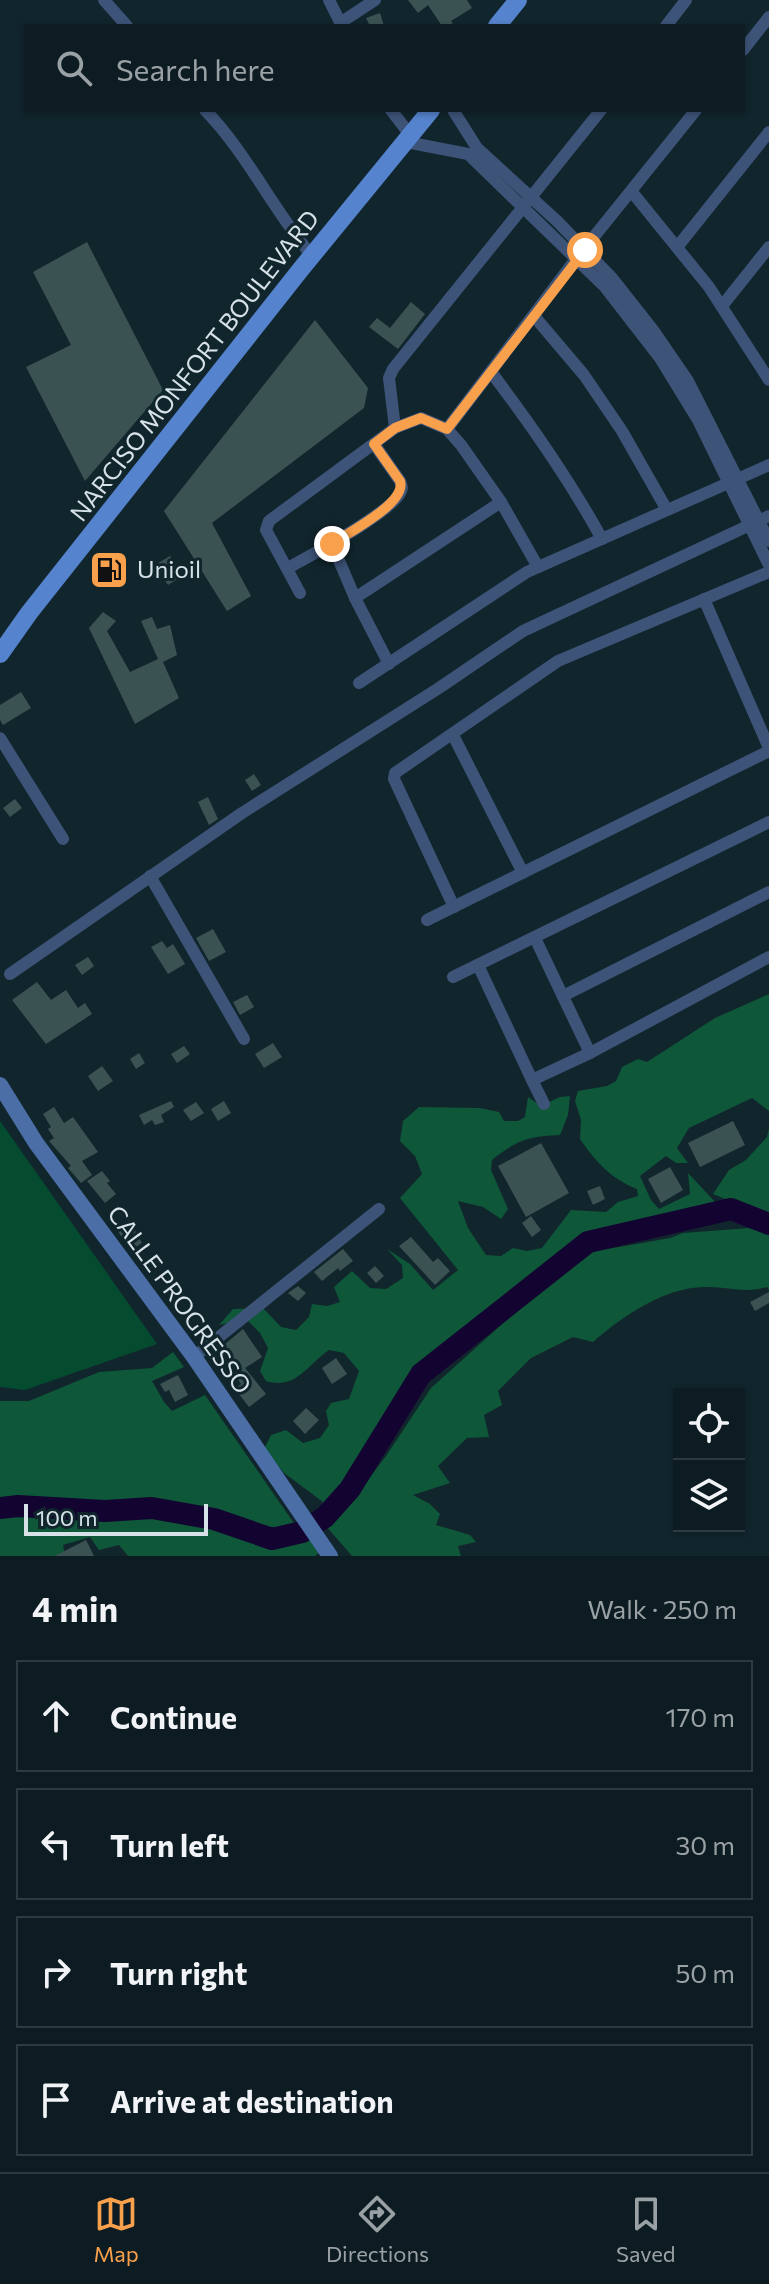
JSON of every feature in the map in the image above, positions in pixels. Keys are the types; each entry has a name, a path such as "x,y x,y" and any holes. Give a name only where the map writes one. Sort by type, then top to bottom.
{"main road":[{"path":"499,24 518,0"},
{"name":"NARCISO MONFORT BOULEVARD","path":"0,654 29,613 429,112"},
{"name":"CALLE PROGRESSO","path":"0,1085 36,1143 194,1357 325,1549"}],"street":[{"path":"104,0 125,24"},
{"path":"329,0 341,24 375,0"},
{"path":"668,24 686,0"},
{"path":"745,47 769,17"},
{"path":"207,112 241,154 292,233 312,256"},
{"path":"392,112 409,139 471,149"},
{"path":"454,112 471,149 581,255 660,358 760,519 769,541"},
{"path":"395,428 389,378 393,369 599,112"},
{"path":"447,429 694,112"},
{"path":"678,246 769,132"},
{"path":"632,192 678,246 766,362 769,380"},
{"path":"722,306 769,247"},
{"path":"534,316 584,375 622,431 667,510"},
{"path":"491,372 539,434 602,539"},
{"path":"300,593 266,530 269,521 395,428 421,418 447,429 501,502 538,567"},
{"path":"288,568 332,544 399,496 402,488 400,481 374,444"},
{"path":"359,683 527,572 769,465"},
{"path":"355,598 501,502"},
{"path":"760,519 769,565"},
{"path":"10,974 242,813 523,631 760,519"},
{"path":"332,544 389,664"},
{"path":"454,907 394,779 395,773 558,661 769,572"},
{"path":"427,920 769,749 704,599"},
{"path":"453,735 523,873"},
{"path":"0,738 63,839"},
{"path":"453,977 769,822"},
{"path":"150,876 244,1039"},
{"path":"563,996 769,892"},
{"path":"535,938 590,1053"},
{"path":"532,1080 590,1053 769,957"},
{"path":"478,965 544,1104"},
{"path":"194,1357 379,1209"}],"green space":[{"path":"769,994 769,1111 752,1098 689,1128 677,1148 688,1163 676,1163 666,1156 640,1176 651,1200 659,1209 690,1194 688,1173 717,1204 585,1235 412,1369 342,1483 318,1514 323,1502 284,1473 264,1449 271,1435 286,1430 303,1443 320,1438 329,1425 326,1411 331,1403 349,1399 359,1371 344,1353 329,1350 293,1379 276,1383 266,1381 260,1371 268,1348 260,1333 246,1319 219,1325 233,1309 263,1308 281,1327 296,1330 309,1317 312,1304 327,1306 340,1302 334,1287 352,1271 370,1288 386,1289 403,1278 402,1265 387,1249 410,1264 433,1290 458,1270 400,1198 422,1174 415,1156 400,1141 403,1121 419,1107 480,1108 499,1112 504,1121 518,1121 525,1117 528,1097 541,1106 570,1096 568,1115 560,1135 524,1140 492,1160 491,1170 508,1209 501,1219 483,1207 458,1201 468,1228 486,1255 501,1256 513,1248 527,1251 542,1248 571,1210 606,1212 618,1202 638,1196 637,1189 604,1168 580,1139 581,1120 575,1101 578,1091 607,1086 616,1081 622,1067 638,1059 647,1062 715,1018"},
{"path":"0,1121 157,1344 25,1390 0,1387"},
{"path":"769,1128 769,1217 713,1194 729,1170 746,1160 767,1137"},
{"path":"749,1228 769,1233 769,1290 767,1287 743,1290 704,1287 674,1292 630,1313 593,1342 573,1337 531,1358 498,1391 502,1405 484,1415 489,1437 467,1438 438,1466 450,1483 413,1495 430,1504 440,1514 436,1525 470,1535 476,1542 458,1546 461,1556 352,1556 326,1526 343,1513 431,1388 561,1271 591,1252 683,1233"},
{"path":"173,1352 184,1367 152,1381 164,1402 172,1411 205,1395 298,1529 273,1533 216,1514 130,1501 98,1505 14,1499 0,1501 0,1401 29,1401 99,1372 152,1368"},
{"path":"16,1511 155,1512 183,1522 247,1534 267,1544 309,1533 322,1550 315,1556 128,1556 119,1545 99,1550 90,1537 63,1545 65,1556 0,1556 0,1514"}],"building":[{"path":"408,0 467,0 472,8 451,21 451,24 441,24 428,5 418,13"},
{"path":"380,13 383,24 369,24 366,18"},
{"path":"87,242 163,390 85,481 26,367 71,345 33,272"},
{"path":"411,302 425,314 398,349 369,327 377,318 390,328"},
{"path":"315,320 368,388 364,408 212,523 251,596 227,611 164,511"},
{"path":"170,556 182,576 168,585 155,565"},
{"path":"103,612 116,621 107,631 130,672 158,659 141,621 152,617 157,629 170,625 177,655 163,662 179,698 135,724 89,628"},
{"path":"21,692 31,708 3,725 0,705"},
{"path":"254,774 261,785 252,791 245,780"},
{"path":"208,797 218,819 209,825 198,802"},
{"path":"15,799 22,808 10,817 3,808"},
{"path":"213,929 226,952 209,961 196,938"},
{"path":"162,941 167,948 173,944 185,964 168,974 151,947"},
{"path":"88,957 94,966 82,975 75,965"},
{"path":"37,982 51,1000 66,990 78,1008 85,1003 92,1014 46,1044 12,1000"},
{"path":"247,995 254,1007 240,1015 233,1002"},
{"path":"273,1043 282,1057 264,1068 255,1054"},
{"path":"184,1046 190,1054 177,1063 171,1054"},
{"path":"139,1053 145,1063 136,1069 130,1059"},
{"path":"102,1066 113,1081 98,1091 88,1076"},
{"path":"171,1101 174,1107 161,1115 164,1122 155,1125 152,1120 144,1125 139,1115"},
{"path":"224,1101 231,1113 218,1121 211,1109"},
{"path":"196,1102 204,1113 191,1121 183,1110"},
{"path":"54,1107 64,1123 73,1117 98,1152 82,1161 92,1175 81,1183 49,1141 54,1138 43,1114"},
{"path":"733,1121 745,1145 700,1167 688,1143"},
{"path":"541,1143 569,1193 526,1217 498,1166"},
{"path":"670,1167 683,1190 661,1203 648,1179"},
{"path":"102,1171 116,1194 105,1203 87,1181"},
{"path":"600,1186 605,1199 593,1205 587,1191"},
{"path":"531,1216 541,1230 532,1237 522,1223"},
{"path":"129,1220 142,1243 131,1250 117,1230"},
{"path":"411,1237 433,1262 438,1258 450,1271 435,1285 399,1246"},
{"path":"343,1249 353,1261 322,1281 314,1272"},
{"path":"375,1266 384,1276 376,1283 367,1273"},
{"path":"298,1286 306,1293 298,1301 288,1293"},
{"path":"769,1292 769,1303 755,1311 750,1302"},
{"path":"243,1329 262,1357 245,1368 266,1394 249,1407 235,1389 241,1384 218,1350"},
{"path":"336,1358 347,1374 332,1384 322,1368"},
{"path":"178,1375 188,1395 175,1402 169,1390 165,1392 160,1384"},
{"path":"306,1408 319,1420 305,1434 293,1421"},
{"path":"86,1540 94,1556 55,1556"}],"waterway":[{"path":"0,1508 18,1506 105,1511 152,1508 214,1519 272,1539 302,1532 325,1517 350,1489 421,1374 588,1242 731,1209 769,1224"}],"place":[{"name":"Unioil","path":"109,570"}],"route":[{"path":"332,544 399,496 402,488 400,481 374,444 395,428 421,418 447,429 585,250"}]}
